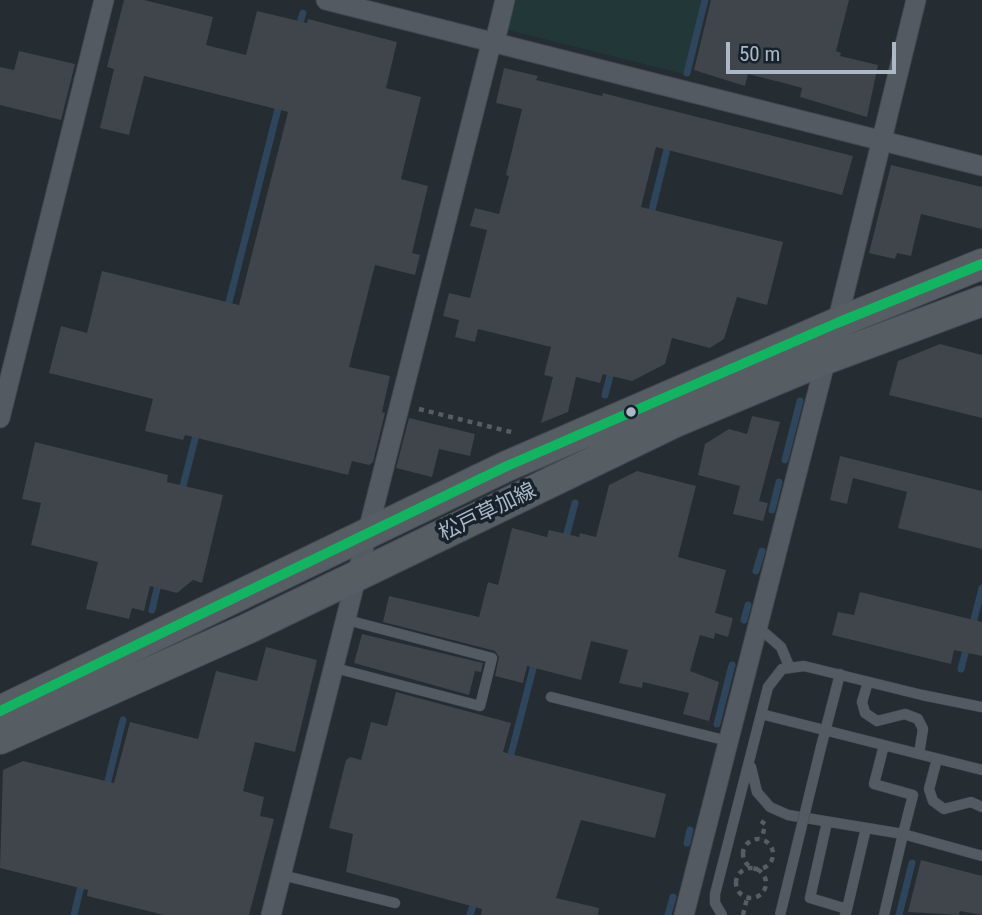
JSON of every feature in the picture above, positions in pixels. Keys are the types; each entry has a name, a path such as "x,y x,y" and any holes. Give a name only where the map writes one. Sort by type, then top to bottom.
{"main road":[{"name":"松戸草加線","path":"0,711 507,466 837,323 982,264"},
{"name":"松戸草加線","path":"0,739 214,644 673,423 826,359 982,301"}],"street":[{"path":"0,418 104,0"},
{"path":"326,0 493,40 982,166"},
{"path":"271,915 505,0"},
{"path":"837,323 916,0"},
{"path":"684,915 826,359"}],"lane":[{"path":"335,668 480,706 492,658 347,620"},
{"path":"757,627 781,647 789,666"},
{"path":"722,915 715,903 715,894 773,677 789,666 804,666 982,706"},
{"path":"780,915 839,674"},
{"path":"867,681 862,702 865,713 877,721 905,714 918,719 923,729 919,754"},
{"path":"551,696 728,741"},
{"path":"761,714 982,770"},
{"path":"884,745 874,784 913,795 884,915"},
{"path":"751,753 750,773 757,792 770,807 789,815 903,834 982,855"},
{"path":"937,758 929,789 933,801 944,809 971,802 982,807"},
{"path":"827,822 810,898 846,912 866,828"},
{"path":"282,875 395,903"}],"path":[{"path":"401,404 521,435"},
{"path":"756,817 765,824 762,839"},
{"path":"762,839 748,842 744,850 744,860 754,868 763,874 765,889 758,897 747,898 736,890 736,880 740,872 754,868 765,868 772,860 771,845 762,839"},
{"path":"743,915 747,898"}],"green space":[{"path":"516,0 702,0 684,74 508,30"}],"building":[{"path":"124,0 144,0 213,17 206,45 246,55 257,11 307,23 308,19 397,42 386,88 421,97 401,179 428,186 412,253 420,255 415,275 375,265 349,367 390,376 382,412 385,413 373,462 369,465 352,461 348,475 185,435 183,440 145,431 153,399 49,373 61,326 87,333 102,271 239,305 288,112 144,76 129,135 100,128 114,69 107,67"},
{"path":"711,0 849,0 836,51 841,53 840,56 878,65 867,117 800,97 802,88 784,83 748,74 745,86 694,70"},
{"path":"19,51 75,64 61,120 0,105 0,67 14,70"},
{"path":"504,68 538,76 536,80 602,96 603,93 853,156 842,195 656,147 641,207 783,242 767,305 737,297 724,339 710,348 672,338 665,364 632,381 603,374 600,383 576,377 568,412 541,423 553,377 544,375 551,347 478,329 475,342 455,337 459,320 443,316 449,293 470,298 487,230 470,226 475,208 499,214 509,176 506,175 522,109 496,103"},
{"path":"891,165 982,187 982,229 921,214 911,256 897,253 895,259 869,253"},
{"path":"940,344 982,355 982,418 889,395 898,361"},
{"path":"752,416 780,422 759,501 768,503 763,521 733,514 740,486 698,475 705,444 729,429 747,434"},
{"path":"409,418 475,434 470,456 439,449 432,477 396,468"},
{"path":"35,442 168,475 167,482 223,495 202,583 193,580 177,593 150,586 144,611 132,608 129,619 86,609 98,562 31,545 41,503 22,499"},
{"path":"840,456 982,491 982,549 898,528 907,492 853,478 847,504 830,500"},
{"path":"637,471 696,486 678,557 726,570 715,613 733,618 728,637 715,633 714,639 700,635 690,671 719,682 709,721 683,714 689,693 643,682 642,688 619,683 628,650 591,641 581,680 527,666 523,683 495,676 499,657 495,651 383,622 389,596 479,617 488,582 498,585 512,528 547,537 549,530 579,537 580,533 596,537 609,485"},
{"path":"860,592 982,622 982,656 954,650 951,664 832,635 838,612 854,615"},
{"path":"362,634 483,663 481,672 475,671 469,695 354,663"},
{"path":"266,647 317,660 295,752 255,742 243,791 264,797 260,816 274,819 249,915 164,915 87,896 88,890 0,868 3,770 23,761 114,783 130,722 198,739 216,671 257,681"},
{"path":"396,692 511,723 503,752 666,794 655,838 581,820 556,898 599,908 598,915 481,915 482,909 346,872 353,834 329,828 346,760 350,757 361,760 371,722 387,726"},
{"path":"921,860 982,876 982,915 960,911 959,915 908,912"}],"waterway":[{"path":"687,73 705,0"},
{"path":"298,29 303,13"},
{"path":"227,310 280,101"},
{"path":"650,218 669,141"},
{"path":"605,395 612,368"},
{"path":"785,460 800,401"},
{"path":"181,494 197,431"},
{"path":"772,510 779,482"},
{"path":"565,541 575,503"},
{"path":"756,571 762,551"},
{"path":"152,610 159,580"},
{"path":"972,627 982,588"},
{"path":"744,620 748,605"},
{"path":"961,669 967,646"},
{"path":"509,762 535,661"},
{"path":"717,724 732,665"},
{"path":"106,789 123,720"},
{"path":"687,843 690,830"},
{"path":"899,915 912,863"},
{"path":"74,915 82,882"},
{"path":"668,915 673,897"},
{"path":"470,915 475,899"}],"transit line":[{"path":"0,711 507,466 837,323 982,264"}]}
